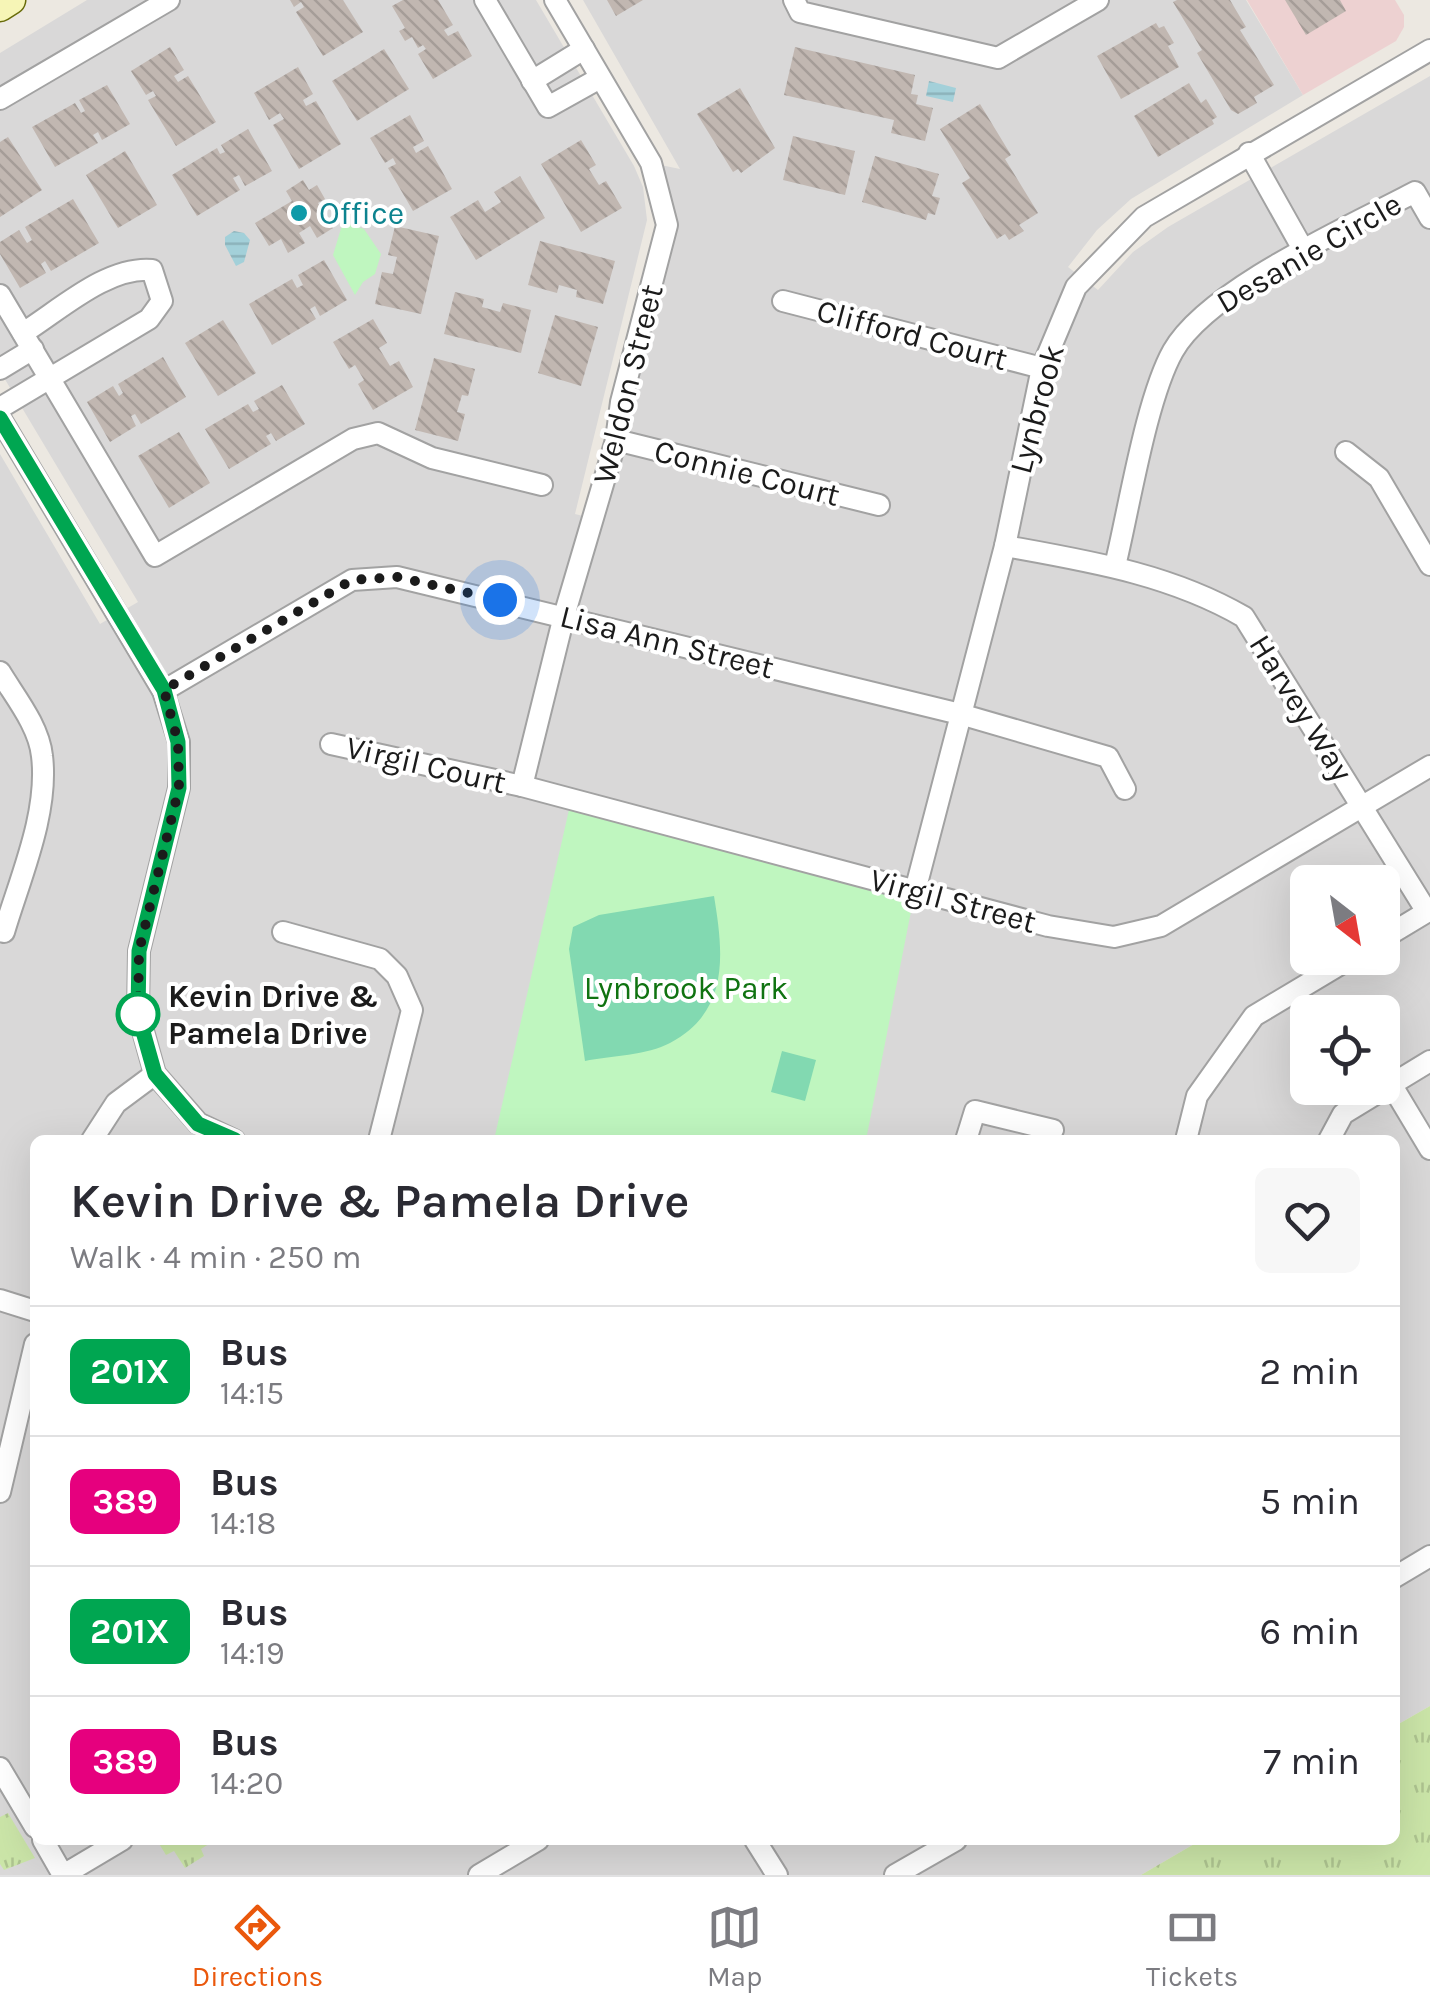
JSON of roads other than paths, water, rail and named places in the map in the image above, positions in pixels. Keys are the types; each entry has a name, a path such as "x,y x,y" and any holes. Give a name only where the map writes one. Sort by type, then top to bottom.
{"main road":[{"path":"0,7 11,0"}],"street":[{"path":"0,99 169,0"},
{"path":"485,0 548,107 600,78"},
{"name":"Weldon Street","path":"522,786 564,616 616,440 622,402 668,224 651,163 555,0"},
{"path":"794,0 800,12 998,58 1098,0"},
{"path":"532,81 584,49"},
{"name":"Lynbrook","path":"916,890 1005,546 1042,368 1076,287 1144,217 1430,50"},
{"path":"1249,153 1304,251"},
{"name":"Desanie Circle","path":"1115,566 1160,384 1174,350 1208,310 1304,251 1415,192 1430,218"},
{"path":"0,369 37,356 149,319 162,301 152,270 136,268 114,276 37,356 0,408"},
{"path":"0,296 155,556 354,439 378,434 432,458 542,485"},
{"name":"Clifford Court","path":"783,301 1042,368"},
{"path":"0,418 164,690 178,742 179,788 139,951 138,1014 155,1074 198,1124 223,1135"},
{"name":"Connie Court","path":"616,440 879,506"},
{"path":"1346,452 1379,478 1430,565"},
{"name":"Harvey Way","path":"1005,546 1115,566 1205,594 1244,617 1428,911"},
{"name":"Lisa Ann Street","path":"164,690 352,580 397,577 960,714 1108,757 1126,789"},
{"path":"2,678 32,726 42,754 40,804 4,932"},
{"name":"Virgil Court","path":"331,744 522,786"},
{"path":"1361,806 1430,766"},
{"name":"Virgil Street","path":"522,786 1048,926 1114,938 1161,926 1361,806"},
{"path":"1400,927 1428,911"},
{"path":"283,932 380,959 397,976 412,1010 380,1135"},
{"path":"1187,1135 1197,1096 1254,1016 1323,975"},
{"path":"1400,1079 1430,1061"},
{"path":"95,1135 116,1103 155,1074"},
{"path":"1400,1099 1430,1149"},
{"path":"1331,1135 1344,1114 1358,1105"},
{"path":"968,1135 975,1112 1053,1130"},
{"path":"0,1300 30,1310"},
{"path":"0,1492 30,1365"},
{"path":"1400,1574 1430,1556"},
{"path":"0,1768 30,1819"},
{"path":"46,1845 63,1875 114,1845"},
{"path":"479,1875 530,1845"},
{"path":"759,1845 777,1875"},
{"path":"895,1875 947,1845"}],"water":[{"path":"929,81 956,88 953,102 926,96"},
{"path":"234,231 244,233 250,240 244,262 236,266 225,245 225,237"}],"place":[{"name":"Office","path":"299,213"},
{"name":"Kevin Drive & Pamela Drive","path":"138,1014"}],"park label":[{"name":"Lynbrook Park","path":"686,988"}]}
